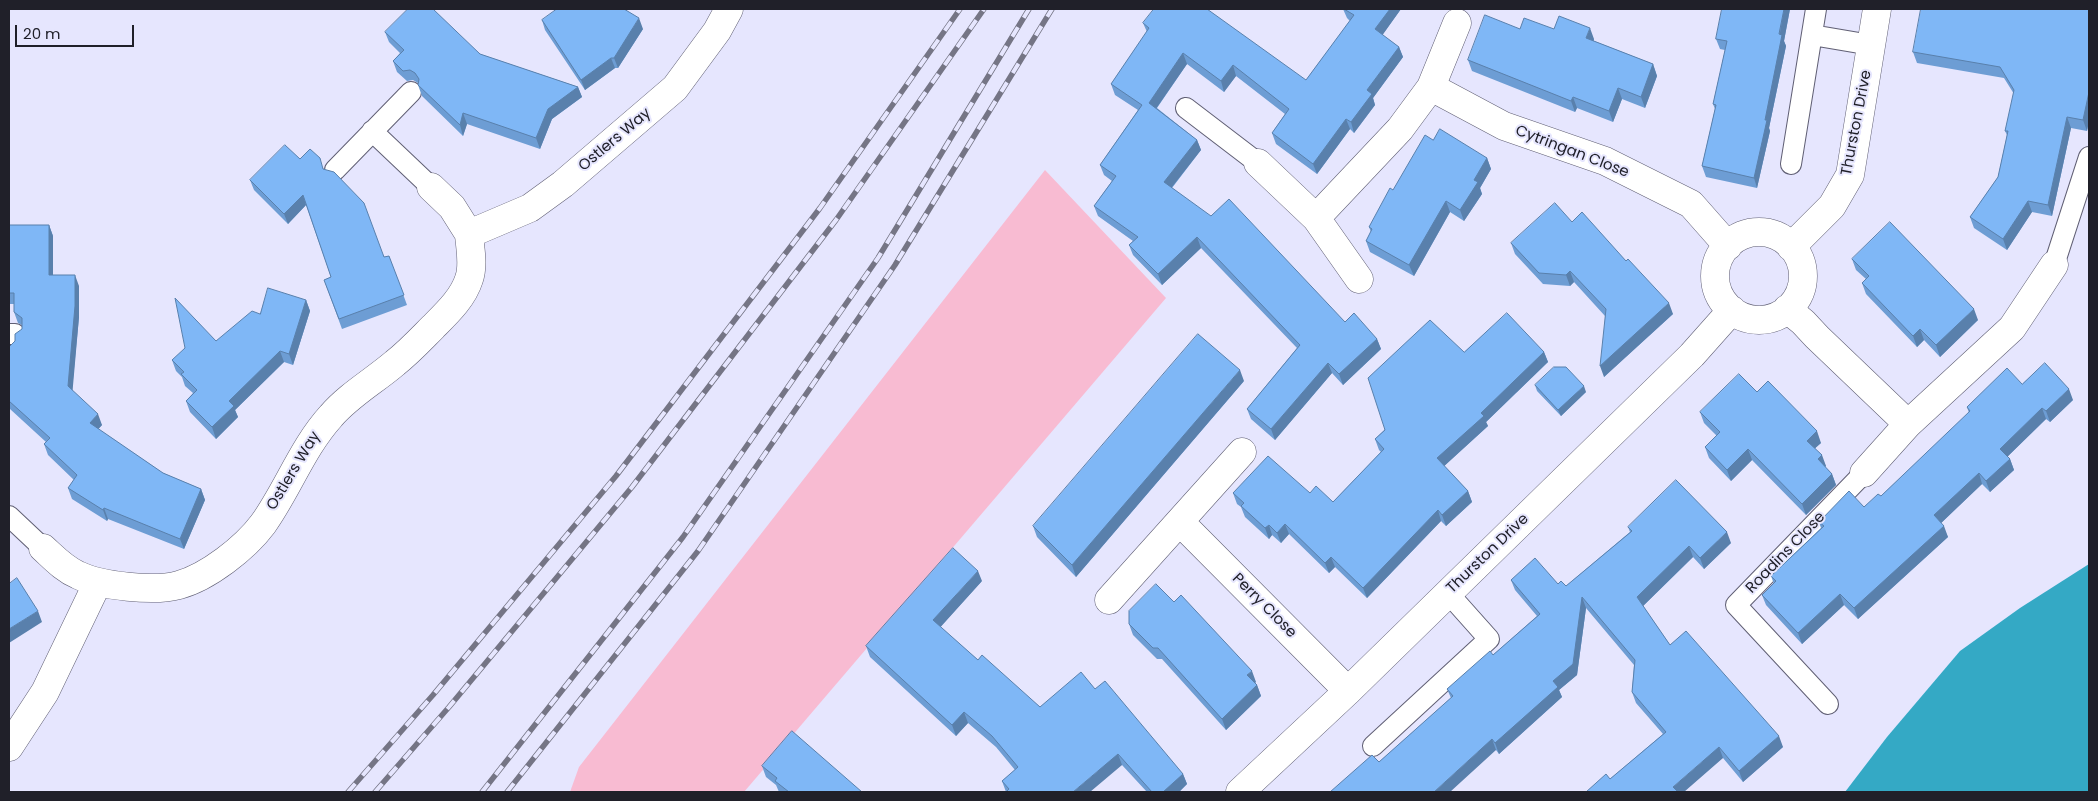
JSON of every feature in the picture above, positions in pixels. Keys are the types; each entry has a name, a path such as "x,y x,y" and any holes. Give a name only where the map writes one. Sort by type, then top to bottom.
{"street":[{"name":"Ostlers Way","path":"469,234 530,208 563,184 675,88 717,32 729,9"},
{"name":"Thurston Drive","path":"1792,247 1832,206 1850,175 1876,9"},
{"path":"1316,218 1400,130 1431,87 1458,23"},
{"name":"Cytringan Close","path":"1431,87 1504,126 1605,162 1691,204 1728,246"},
{"path":"1258,163 1316,218 1359,278"},
{"name":"Ostlers Way","path":"43,548 63,567 78,575 98,582 141,588 178,585 212,570 240,548 262,525 283,493 303,453 319,429 338,408 396,363 444,316 460,297 469,279 471,264 469,234 452,208 431,187"},
{"path":"1756,232 1772,233 1784,239 1792,247 1801,263 1803,278 1799,296 1787,309 1778,315 1761,320 1747,318 1732,310 1723,301 1716,278 1719,257 1728,246 1742,235 1756,232"},
{"name":"Roadins Close","path":"1864,473 1908,424 2012,328 2054,265"},
{"path":"1787,309 1803,322 1817,338 1908,424"},
{"name":"Thurston Drive","path":"1240,792 1348,691 1692,355 1732,310"},
{"path":"1109,600 1242,452"},
{"name":"Perry Close","path":"1180,522 1348,691"},
{"path":"9,747 45,692 98,582"}],"lane":[{"path":"1791,164 1816,9"},
{"path":"1812,35 1871,45"},
{"path":"335,170 410,92"},
{"path":"1186,108 1258,163"},
{"path":"372,131 431,187"},
{"path":"2054,265 2089,157"},
{"name":"Roadins Close","path":"1828,704 1736,605 1864,473"},
{"path":"9,516 43,548"},
{"path":"1373,746 1489,639 1448,593"}],"shaded area":[{"path":"1045,170 1166,298 744,792 570,792 579,767"}],"water":[{"path":"2089,564 2089,792 1845,792 1887,737 1960,651 2020,608"}],"building":[{"path":"408,9 433,9 480,54 578,87 548,109 536,138 463,113 460,125 418,85 419,79 415,73 410,70 403,71 393,61 404,50 385,32"},
{"path":"557,9 624,9 639,18 614,58 611,58 581,80 542,20"},
{"path":"1154,9 1207,9 1306,80 1354,15 1344,9 1390,9 1375,29 1399,47 1367,90 1372,94 1351,122 1346,119 1313,164 1272,133 1289,109 1233,65 1221,81 1183,53 1149,103 1197,140 1164,182 1211,216 1229,199 1345,322 1354,313 1377,339 1339,374 1328,363 1271,429 1247,409 1300,345 1197,237 1158,274 1129,245 1138,237 1094,206 1116,176 1100,165 1142,105 1111,84 1149,28 1143,23"},
{"path":"1722,9 1784,9 1779,34 1782,35 1765,120 1767,120 1754,178 1702,166 1716,105 1713,104 1727,41 1716,39"},
{"path":"1921,9 2089,9 2089,92 2083,120 2067,117 2048,205 2028,201 2003,239 1970,217 1998,177 2008,131 2005,131 2014,90 2000,67 1913,52"},
{"path":"1485,15 1520,29 1524,18 1554,29 1559,16 1590,28 1586,38 1653,64 1641,97 1618,88 1609,111 1573,97 1571,101 1468,60"},
{"path":"1440,129 1487,158 1474,180 1478,182 1460,210 1446,201 1409,265 1366,241 1372,229 1369,227 1390,188 1393,190 1425,135 1433,140"},
{"path":"285,145 300,159 310,149 320,158 323,169 334,172 364,203 384,257 389,256 404,295 339,319 324,280 331,277 303,195 284,214 250,180"},
{"path":"1555,203 1572,222 1582,212 1626,261 1628,259 1669,303 1600,366 1606,309 1570,271 1566,275 1539,273 1511,243"},
{"path":"1890,222 1974,309 1936,345 1920,329 1913,336 1862,283 1869,276 1852,259"},
{"path":"9,225 49,225 49,275 75,275 75,306 68,386 98,414 90,423 163,473 201,489 180,539 104,508 103,510 68,488 77,475 44,444 50,438 9,401 9,347 15,341 15,334 22,329 22,318 14,312 14,293 9,293"},
{"path":"268,288 306,300 289,354 280,351 229,401 234,406 212,427 186,401 197,390 181,374 184,372 172,360 185,348 175,298 216,341 252,311 260,314"},
{"path":"1507,313 1544,352 1481,413 1484,416 1437,458 1468,491 1442,515 1438,510 1363,588 1331,557 1325,563 1285,524 1277,533 1269,525 1265,528 1241,506 1244,503 1233,493 1268,456 1310,493 1316,486 1333,502 1384,449 1375,439 1385,430 1368,378 1430,320 1464,352"},
{"path":"1198,334 1240,370 1072,565 1033,526"},
{"path":"2045,363 2069,389 2046,411 2042,408 2000,449 2010,459 1986,481 1979,473 1934,515 1944,526 1854,608 1840,594 1798,633 1762,595 1776,581 1771,576 1824,526 1819,522 1849,491 1864,507 1878,494 1881,496 1970,411 1967,407 2007,368 2022,384"},
{"path":"1554,367 1566,367 1584,386 1558,410 1535,385"},
{"path":"1739,374 1757,392 1768,381 1817,431 1807,441 1822,455 1818,459 1832,474 1802,504 1748,449 1727,470 1705,447 1720,432 1700,412"},
{"path":"1676,480 1727,532 1700,558 1689,546 1637,597 1670,645 1686,631 1779,736 1739,771 1719,747 1673,787 1678,792 1586,792 1606,774 1610,779 1666,732 1632,692 1635,660 1582,597 1573,664 1553,681 1558,687 1495,743 1492,739 1434,792 1330,792 1372,755 1379,762 1453,696 1447,689 1490,651 1493,655 1540,614 1511,580 1535,558 1558,584 1561,581 1566,586 1632,531 1628,527"},
{"path":"953,548 978,571 933,620 978,660 982,655 1040,707 1081,672 1095,689 1105,681 1183,774 1163,792 1152,792 1118,754 1073,792 1006,792 1009,789 1002,781 1018,767 992,736 964,712 952,725 866,646"},
{"path":"17,578 38,611 9,629 9,584"},
{"path":"1156,584 1174,602 1181,595 1252,671 1247,675 1257,685 1222,719 1158,648 1153,648 1129,624 1129,611"},
{"path":"792,731 862,792 789,792 775,781 777,778 762,766"}],"railway":[{"path":"348,792 433,695 616,476 820,208 960,9"},
{"path":"375,792 449,707 632,487 836,220 984,9"},
{"path":"482,792 683,537 878,258 1029,9"},
{"path":"507,792 698,551 895,265 1052,9"}]}
